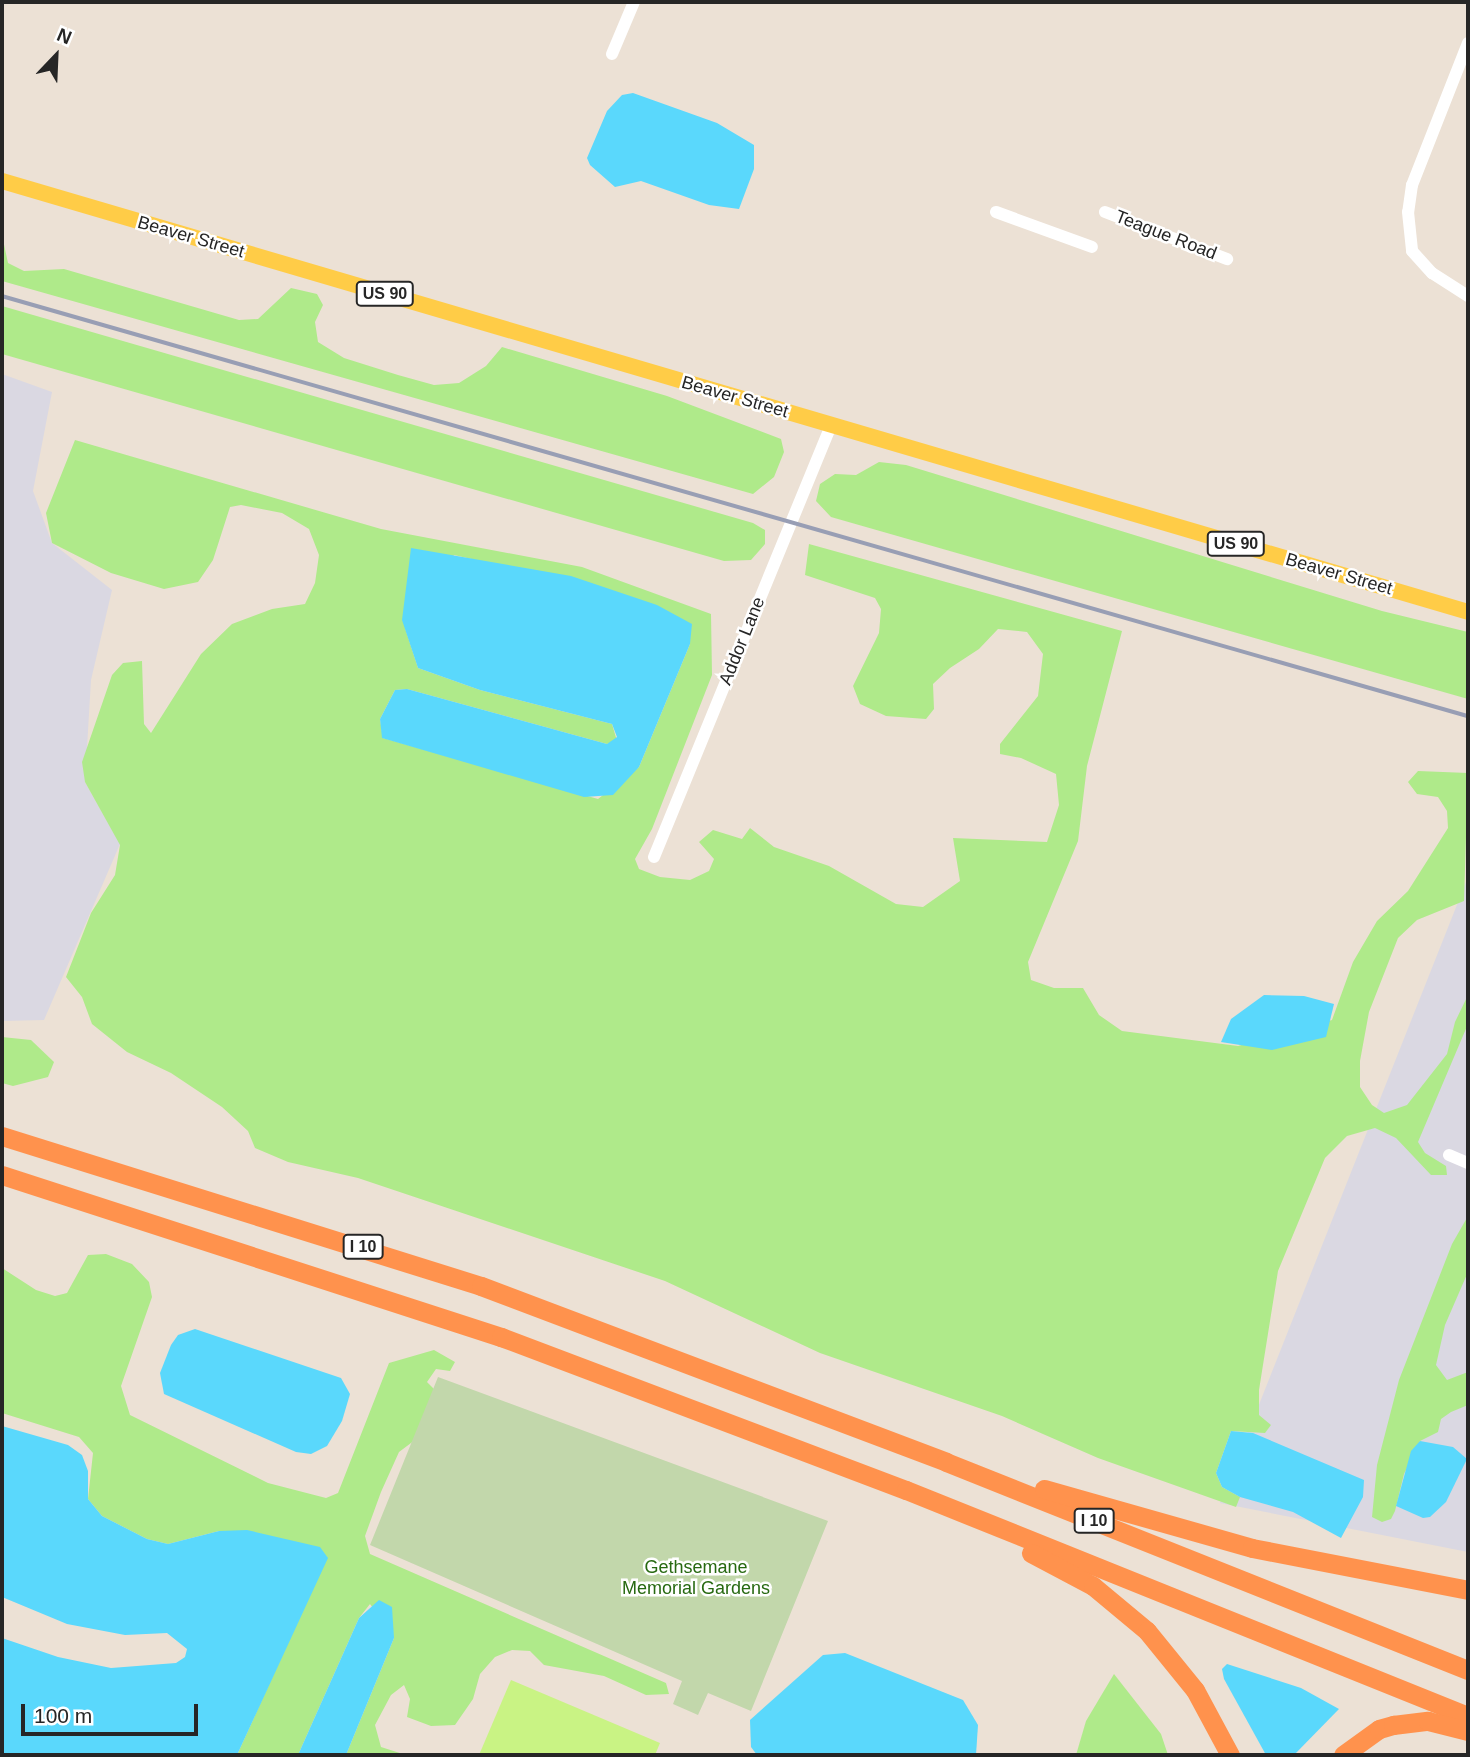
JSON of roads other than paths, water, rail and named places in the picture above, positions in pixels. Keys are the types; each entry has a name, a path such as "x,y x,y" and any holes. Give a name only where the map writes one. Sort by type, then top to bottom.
{"highway":[{"name":"I 10","path":"2,1136 481,1286 946,1462 1468,1670"},
{"name":"I 10","path":"2,1175 501,1337 906,1490 1468,1716"},
{"path":"946,1462 1252,1548 1468,1590"},
{"path":"906,1490 954,1522 1042,1557 1082,1580 1147,1630 1195,1690 1230,1755"},
{"path":"1343,1755 1379,1729 1401,1723 1428,1721 1468,1731"}],"main road":[{"name":"Beaver Street","path":"2,181 1468,612"}],"street":[{"path":"612,54 634,2"},
{"path":"1468,43 1412,185 1408,225 1412,251 1428,270 1468,296"},
{"path":"996,212 1092,247"},
{"name":"Teague Road","path":"1105,212 1227,259"},
{"name":"Addor Lane","path":"654,857 831,425"},
{"path":"1449,1155 1468,1163"}],"water":[{"path":"633,93 717,123 754,145 754,169 739,209 709,205 641,181 615,187 590,165 587,158 607,111 622,95"},
{"path":"411,548 571,576 657,605 692,624 690,644 639,767 613,795 584,797 382,738 380,719 395,690 407,689 607,744 617,737 612,724 480,690 418,668 402,620"},
{"path":"1264,995 1304,996 1334,1004 1326,1037 1272,1050 1221,1042 1231,1019"},
{"path":"195,1329 341,1378 350,1394 342,1421 327,1446 311,1454 296,1452 164,1394 160,1373 171,1345 178,1335"},
{"path":"2,1426 68,1445 82,1455 88,1471 88,1499 102,1516 147,1539 168,1544 219,1531 247,1530 320,1547 328,1558 237,1755 2,1755 2,1638 58,1657 111,1668 176,1663 185,1657 187,1649 167,1633 125,1635 67,1624 2,1597"},
{"path":"1231,1431 1253,1433 1364,1480 1363,1497 1341,1538 1293,1512 1240,1497 1222,1487 1216,1473"},
{"path":"1420,1441 1453,1447 1467,1459 1446,1502 1430,1517 1423,1518 1396,1506 1411,1451"},
{"path":"379,1600 392,1607 394,1638 346,1755 298,1755 359,1618"},
{"path":"845,1653 963,1700 978,1725 976,1755 757,1755 751,1747 750,1720 823,1655"},
{"path":"1227,1664 1301,1688 1339,1709 1294,1755 1266,1755 1224,1679 1222,1669"}],"railway":[{"path":"2,296 1468,716"}],"park label":[{"name":"Gethsemane Memorial Gardens","path":"696,1578"}]}
